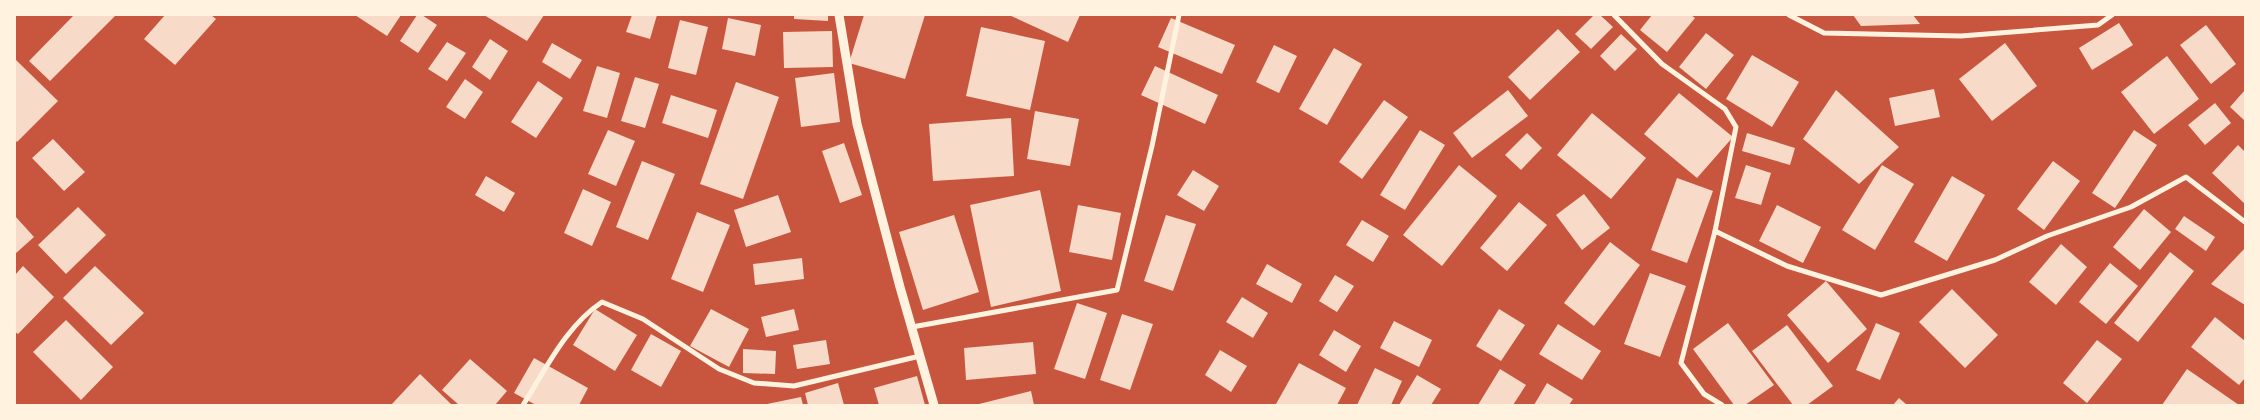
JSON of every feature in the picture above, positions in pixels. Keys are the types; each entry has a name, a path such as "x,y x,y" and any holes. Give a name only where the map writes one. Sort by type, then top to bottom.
{"street":[{"path":"839,15 857,124 934,405"},
{"path":"912,327 1117,290 1152,146 1179,15"},
{"path":"1614,15 1662,64 1725,109 1736,126 1715,231 1682,363 1704,394 1722,405"},
{"path":"1789,15 1824,34 1961,36 2098,25 2112,15"},
{"path":"1715,231 1787,266 1881,295 1995,260 2047,236 2131,207 2186,177 2245,222"},
{"path":"523,405 570,331 588,312 602,302 644,319 719,369 754,383 794,386 920,356"}],"building":[{"path":"74,15 116,15 50,81 29,61"},
{"path":"165,15 211,15 216,19 175,65 144,39"},
{"path":"355,15 401,15 387,36"},
{"path":"417,15 422,15 437,25 418,53 400,41"},
{"path":"484,15 544,15 527,41"},
{"path":"632,15 657,15 650,39 626,32"},
{"path":"794,15 828,15 828,21 794,19"},
{"path":"864,15 925,15 905,79 849,63"},
{"path":"1009,15 1080,15 1068,42"},
{"path":"1594,15 1600,15 1613,27 1591,49 1575,34"},
{"path":"1652,15 1691,15 1695,18 1667,52 1640,30"},
{"path":"1853,15 1913,15 1920,24 1861,26"},
{"path":"728,18 761,25 755,56 722,49"},
{"path":"1171,18 1235,45 1222,74 1158,47"},
{"path":"680,20 708,27 696,75 668,68"},
{"path":"2119,23 2133,45 2092,70 2079,48"},
{"path":"2206,25 2236,64 2211,84 2180,45"},
{"path":"981,27 1045,41 1030,110 966,96"},
{"path":"1558,29 1580,52 1530,100 1508,77"},
{"path":"832,31 833,67 784,68 783,32"},
{"path":"1706,33 1734,55 1706,89 1679,67"},
{"path":"1621,34 1637,49 1615,71 1600,56"},
{"path":"490,39 508,51 490,80 472,67"},
{"path":"447,42 466,53 447,81 428,69"},
{"path":"552,43 582,60 570,79 542,62"},
{"path":"2005,43 2037,86 1992,121 1959,79"},
{"path":"1274,45 1297,56 1279,93 1256,82"},
{"path":"1334,48 1362,64 1327,125 1299,109"},
{"path":"1752,55 1799,82 1772,127 1726,99"},
{"path":"2167,56 2199,99 2154,134 2121,92"},
{"path":"15,59 58,101 17,142 15,140"},
{"path":"597,66 620,73 607,118 583,111"},
{"path":"1155,66 1218,95 1205,124 1141,95"},
{"path":"834,73 840,122 801,127 795,78"},
{"path":"635,77 659,84 645,128 621,121"},
{"path":"465,79 483,92 465,119 446,107"},
{"path":"538,81 563,98 536,138 511,122"},
{"path":"736,82 779,97 743,199 700,184"},
{"path":"1934,89 1940,117 1895,126 1889,98"},
{"path":"1508,90 1528,116 1472,158 1453,133"},
{"path":"1836,90 1899,147 1859,184 1803,139"},
{"path":"2245,90 2245,121 2230,107"},
{"path":"1679,93 1733,137 1697,178 1644,134"},
{"path":"671,95 717,110 708,138 662,123"},
{"path":"1384,100 1408,117 1362,179 1339,162"},
{"path":"2215,103 2231,123 2205,145 2188,125"},
{"path":"1035,111 1079,119 1070,166 1027,159"},
{"path":"1592,113 1646,158 1611,199 1557,155"},
{"path":"1011,118 1014,176 933,181 929,124"},
{"path":"608,130 635,141 616,186 588,174"},
{"path":"1420,130 1445,145 1405,210 1380,195"},
{"path":"2134,130 2157,145 2115,208 2092,193"},
{"path":"1527,133 1542,148 1521,170 1505,155"},
{"path":"1747,133 1795,148 1790,165 1742,151"},
{"path":"53,139 85,172 64,191 32,158"},
{"path":"844,143 862,195 840,203 822,151"},
{"path":"2238,145 2245,152 2245,204 2212,173"},
{"path":"642,161 675,174 648,240 616,227"},
{"path":"2053,161 2080,181 2044,230 2017,209"},
{"path":"1459,165 1497,196 1442,266 1403,235"},
{"path":"1746,165 1771,173 1761,205 1735,198"},
{"path":"1882,165 1914,184 1875,250 1842,230"},
{"path":"1193,170 1219,186 1204,211 1177,195"},
{"path":"486,176 515,193 504,212 475,195"},
{"path":"1952,176 1985,195 1947,261 1914,242"},
{"path":"1677,178 1713,191 1687,263 1651,250"},
{"path":"583,189 611,202 592,246 564,233"},
{"path":"1040,190 1061,291 991,307 970,205"},
{"path":"1584,194 1610,228 1582,250 1556,215"},
{"path":"778,195 791,232 746,247 734,210"},
{"path":"1519,202 1547,225 1507,271 1480,248"},
{"path":"1078,205 1121,213 1112,260 1069,252"},
{"path":"1777,205 1821,227 1803,263 1759,241"},
{"path":"78,207 106,235 66,274 38,245"},
{"path":"2144,209 2171,232 2140,270 2113,247"},
{"path":"697,212 730,225 703,292 671,279"},
{"path":"954,215 979,292 923,310 899,232"},
{"path":"1166,215 1196,224 1173,291 1144,281"},
{"path":"15,216 34,237 15,254"},
{"path":"2184,216 2215,237 2206,251 2175,229"},
{"path":"1362,220 1389,236 1373,262 1346,245"},
{"path":"1610,242 1640,265 1594,326 1564,303"},
{"path":"2061,244 2087,267 2056,305 2029,282"},
{"path":"2245,248 2245,305 2211,284"},
{"path":"2170,252 2194,271 2138,342 2114,323"},
{"path":"802,258 804,279 755,285 753,264"},
{"path":"2110,263 2138,286 2106,324 2079,302"},
{"path":"1267,264 1302,284 1292,303 1256,284"},
{"path":"23,266 54,297 18,334 15,332 15,275"},
{"path":"95,266 144,313 111,345 63,298"},
{"path":"1650,273 1686,286 1660,357 1624,344"},
{"path":"1335,275 1354,286 1337,312 1319,301"},
{"path":"1826,281 1867,329 1828,363 1787,315"},
{"path":"1952,289 1998,335 1965,368 1919,322"},
{"path":"1242,297 1268,313 1253,338 1226,322"},
{"path":"1077,303 1107,313 1085,379 1054,369"},
{"path":"595,309 637,335 615,371 573,345"},
{"path":"711,309 749,329 729,367 690,346"},
{"path":"794,309 799,330 766,337 761,317"},
{"path":"1499,309 1525,325 1501,361 1476,346"},
{"path":"1122,314 1153,324 1130,390 1100,380"},
{"path":"2215,317 2245,341 2245,378 2239,385 2191,347"},
{"path":"66,320 113,367 81,400 33,352"},
{"path":"1394,321 1432,340 1419,367 1380,348"},
{"path":"1728,323 1774,385 1745,405 1734,405 1693,349"},
{"path":"1876,323 1900,333 1880,380 1856,370"},
{"path":"1558,324 1601,351 1582,380 1539,354"},
{"path":"1787,325 1833,386 1807,405 1793,405 1752,351"},
{"path":"1334,330 1361,346 1346,372 1319,355"},
{"path":"651,334 681,351 661,387 631,370"},
{"path":"826,340 830,364 797,369 793,345"},
{"path":"2097,340 2122,359 2087,403 2063,383"},
{"path":"1033,342 1036,374 966,380 964,348"},
{"path":"743,349 776,351 775,374 743,373"},
{"path":"1220,350 1247,366 1231,392 1205,375"},
{"path":"534,358 588,388 579,405 536,405 514,393"},
{"path":"470,359 507,391 495,405 459,405 442,390"},
{"path":"1299,363 1346,388 1337,405 1276,404"},
{"path":"1375,368 1402,381 1391,405 1357,405"},
{"path":"1500,369 1526,385 1513,405 1478,405"},
{"path":"2187,369 2239,405 2162,405"},
{"path":"420,374 452,405 391,405"},
{"path":"1417,375 1441,389 1431,405 1399,405"},
{"path":"917,376 925,405 879,405 874,388"},
{"path":"838,383 844,405 808,405 805,393"},
{"path":"1547,383 1573,399 1569,405 1534,405"},
{"path":"1031,391 1034,405 979,405 979,404"},
{"path":"801,397 803,405 767,404"},
{"path":"1899,398 1907,405 1893,405"}]}
